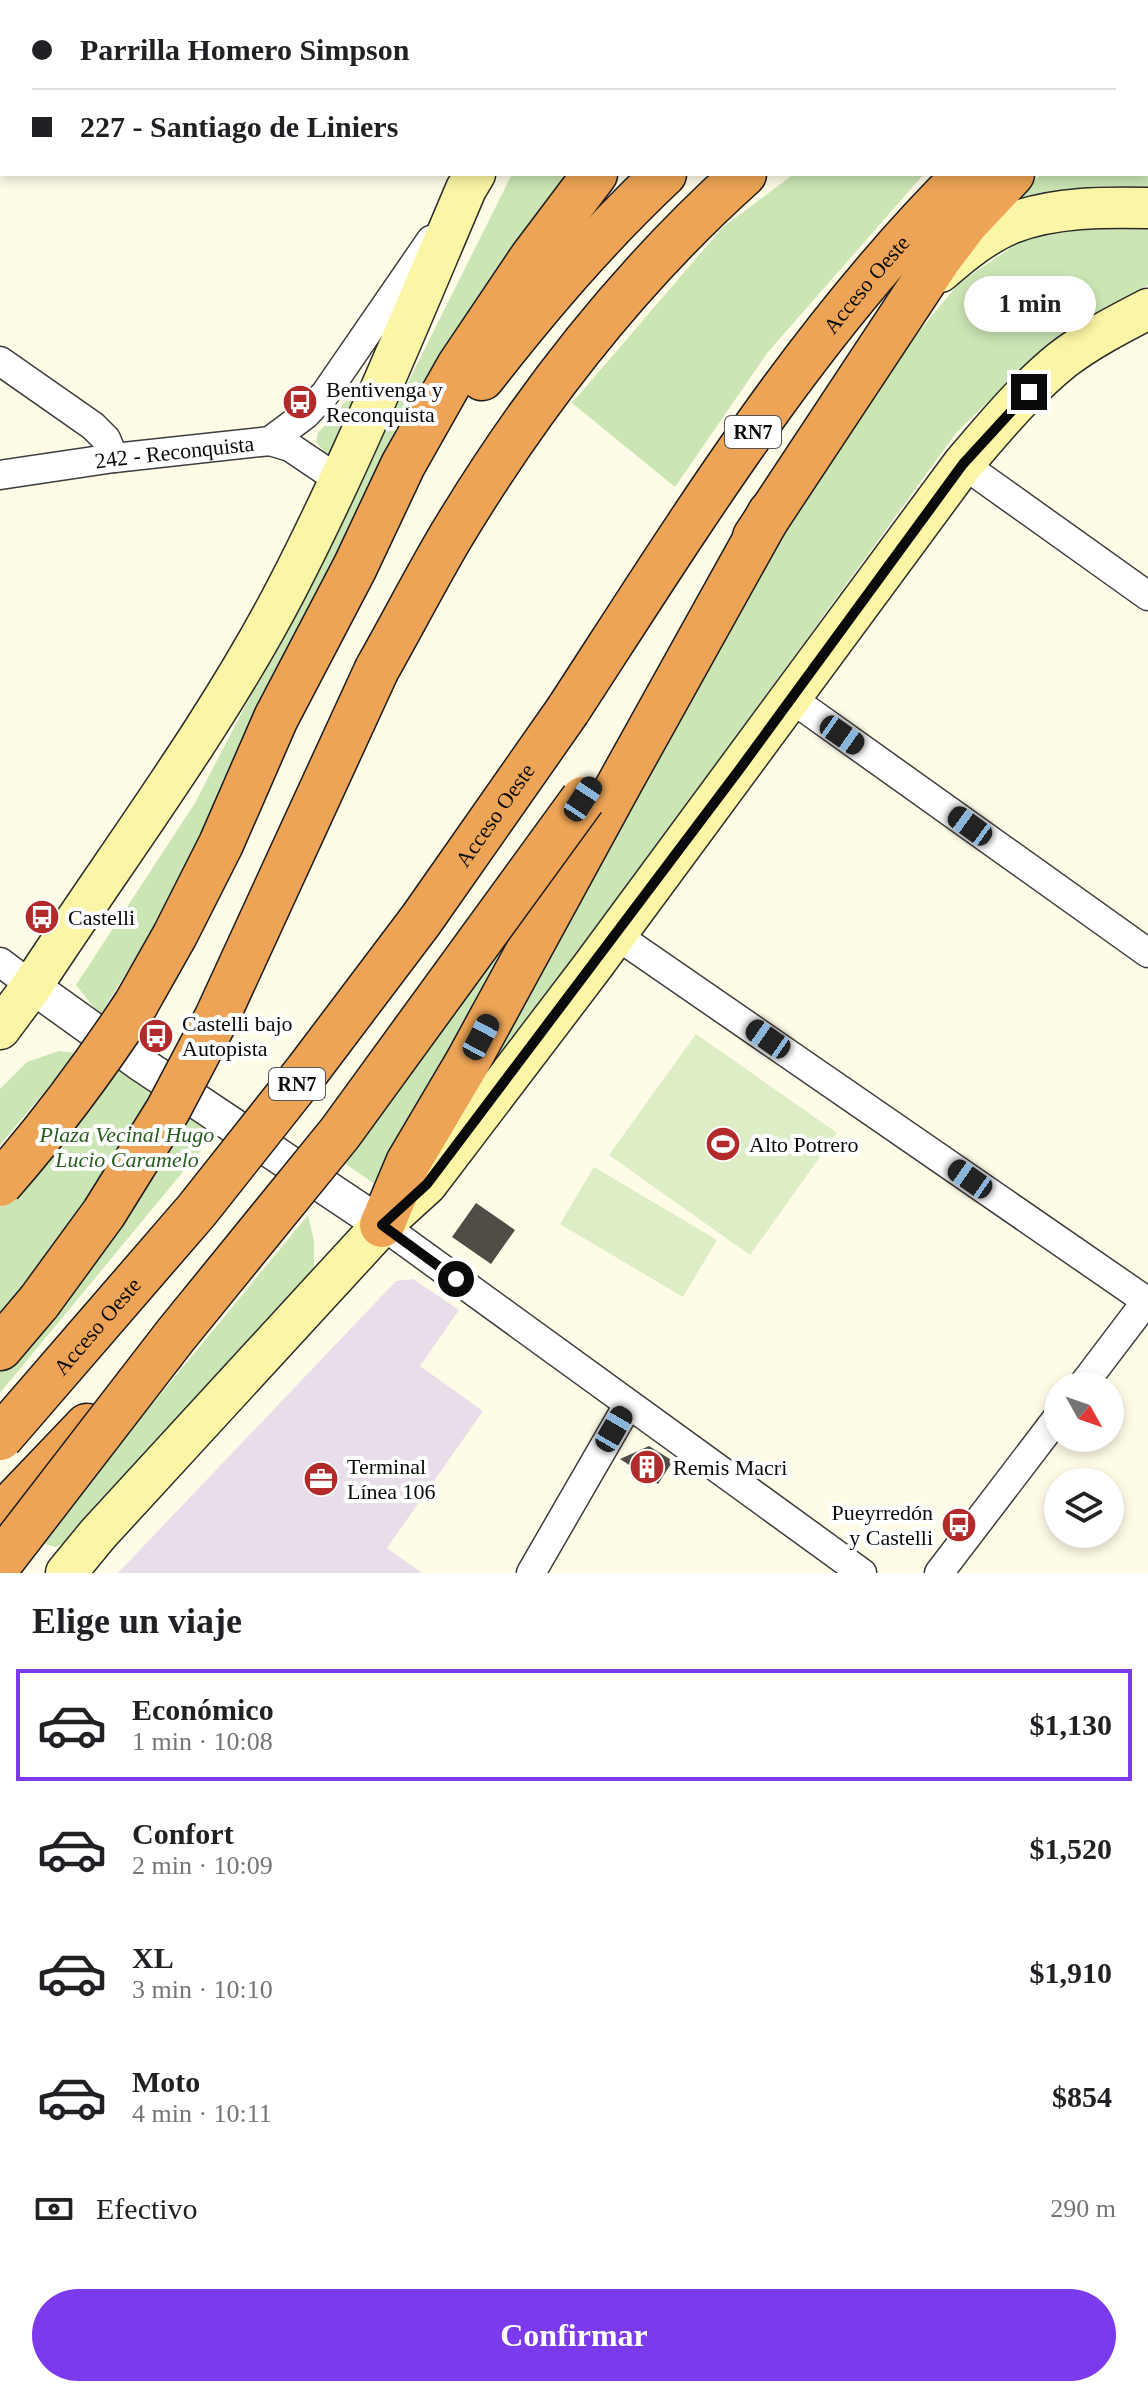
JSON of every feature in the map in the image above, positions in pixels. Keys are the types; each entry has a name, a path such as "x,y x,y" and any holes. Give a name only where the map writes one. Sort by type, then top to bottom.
{"highway":[{"path":"0,1184 83,1083 136,1004 221,844 276,718 355,567 403,465 459,366 531,259 593,176"},
{"path":"355,567 483,377 612,223 662,176"},
{"path":"0,1348 39,1302 104,1213 168,1110 217,1017 377,669 450,537 561,373 628,289 697,216 742,176"},
{"name":"Acceso Oeste","path":"0,1438 197,1210 307,1071 421,920 568,710 729,465 841,315 933,206 964,176"},
{"path":"0,1560 175,1336 340,1133 583,799 910,299 966,223 1010,176"},
{"path":"382,1225 408,1163 467,1063 770,513"},
{"path":"0,1517 175,1336"}],"main road":[{"path":"0,1029 227,695 287,589 339,480 471,182"},
{"path":"910,299 980,240 1012,223 1077,210 1148,208"},
{"path":"66,1573 98,1534 382,1225 427,1184 792,699 963,464 1012,408 1063,360 1137,319"}],"street":[{"path":"270,441 305,415 325,394 471,182"},
{"path":"0,361 93,426 106,439 114,458"},
{"name":"242 - Reconquista","path":"0,475 114,458 270,441 290,447 339,480"},
{"path":"963,464 1148,596"},
{"path":"792,699 1148,953"},
{"path":"616,935 1148,1301 1093,1372"},
{"path":"0,962 138,1062 382,1225 862,1573"},
{"path":"531,1573 628,1405"},
{"path":"939,1573 1044,1435"},
{"path":"0,1560 22,1573"}],"shaded area":[{"name":"Terminal Línea 106","path":"413,1279 459,1310 420,1366 483,1411 387,1548 422,1573 118,1573 396,1281"}],"green space":[{"path":"511,176 580,176 175,894 100,1015 76,985 195,803"},
{"path":"791,176 922,176 768,352 675,487 572,403 723,227"},
{"path":"1039,176 1148,176 1148,191 1116,187 1025,200 1020,195"},
{"path":"1108,223 1148,224 1148,285 1077,324 1035,355 956,433 425,1165 526,994 785,532 895,361 959,283 1021,241"},
{"path":"348,399 355,403 331,460 316,442 318,433"},
{"path":"540,896 379,1187 343,1162"},
{"name":"Alto Potrero","path":"696,1034 837,1133 750,1255 609,1155"},
{"path":"59,1051 77,1053 0,1145 0,1089 27,1062"},
{"name":"Plaza Vecinal Hugo Lucio Caramelo","path":"119,1056 220,1127 0,1393 0,1207 40,1168"},
{"path":"594,1167 717,1240 683,1297 560,1224"},
{"path":"308,1215 314,1241 314,1268 273,1322 91,1532 55,1547 39,1542"}],"building":[{"path":"476,1203 515,1230 491,1264 452,1237"},
{"name":"Remis Macri","path":"649,1446 673,1461 658,1484 620,1459"}],"place":[{"name":"Bentivenga y Reconquista","path":"300,402"},
{"name":"Castelli","path":"42,917"},
{"name":"Castelli bajo Autopista","path":"156,1036"},
{"name":"Alto Potrero","path":"723,1144"},
{"name":"Remis Macri","path":"647,1467"},
{"name":"Terminal Línea 106","path":"321,1479"},
{"name":"Pueyrredón y Castelli","path":"959,1525"}],"route":[{"path":"456,1279 382,1225 427,1184 792,699 963,464 1029,392"}]}
